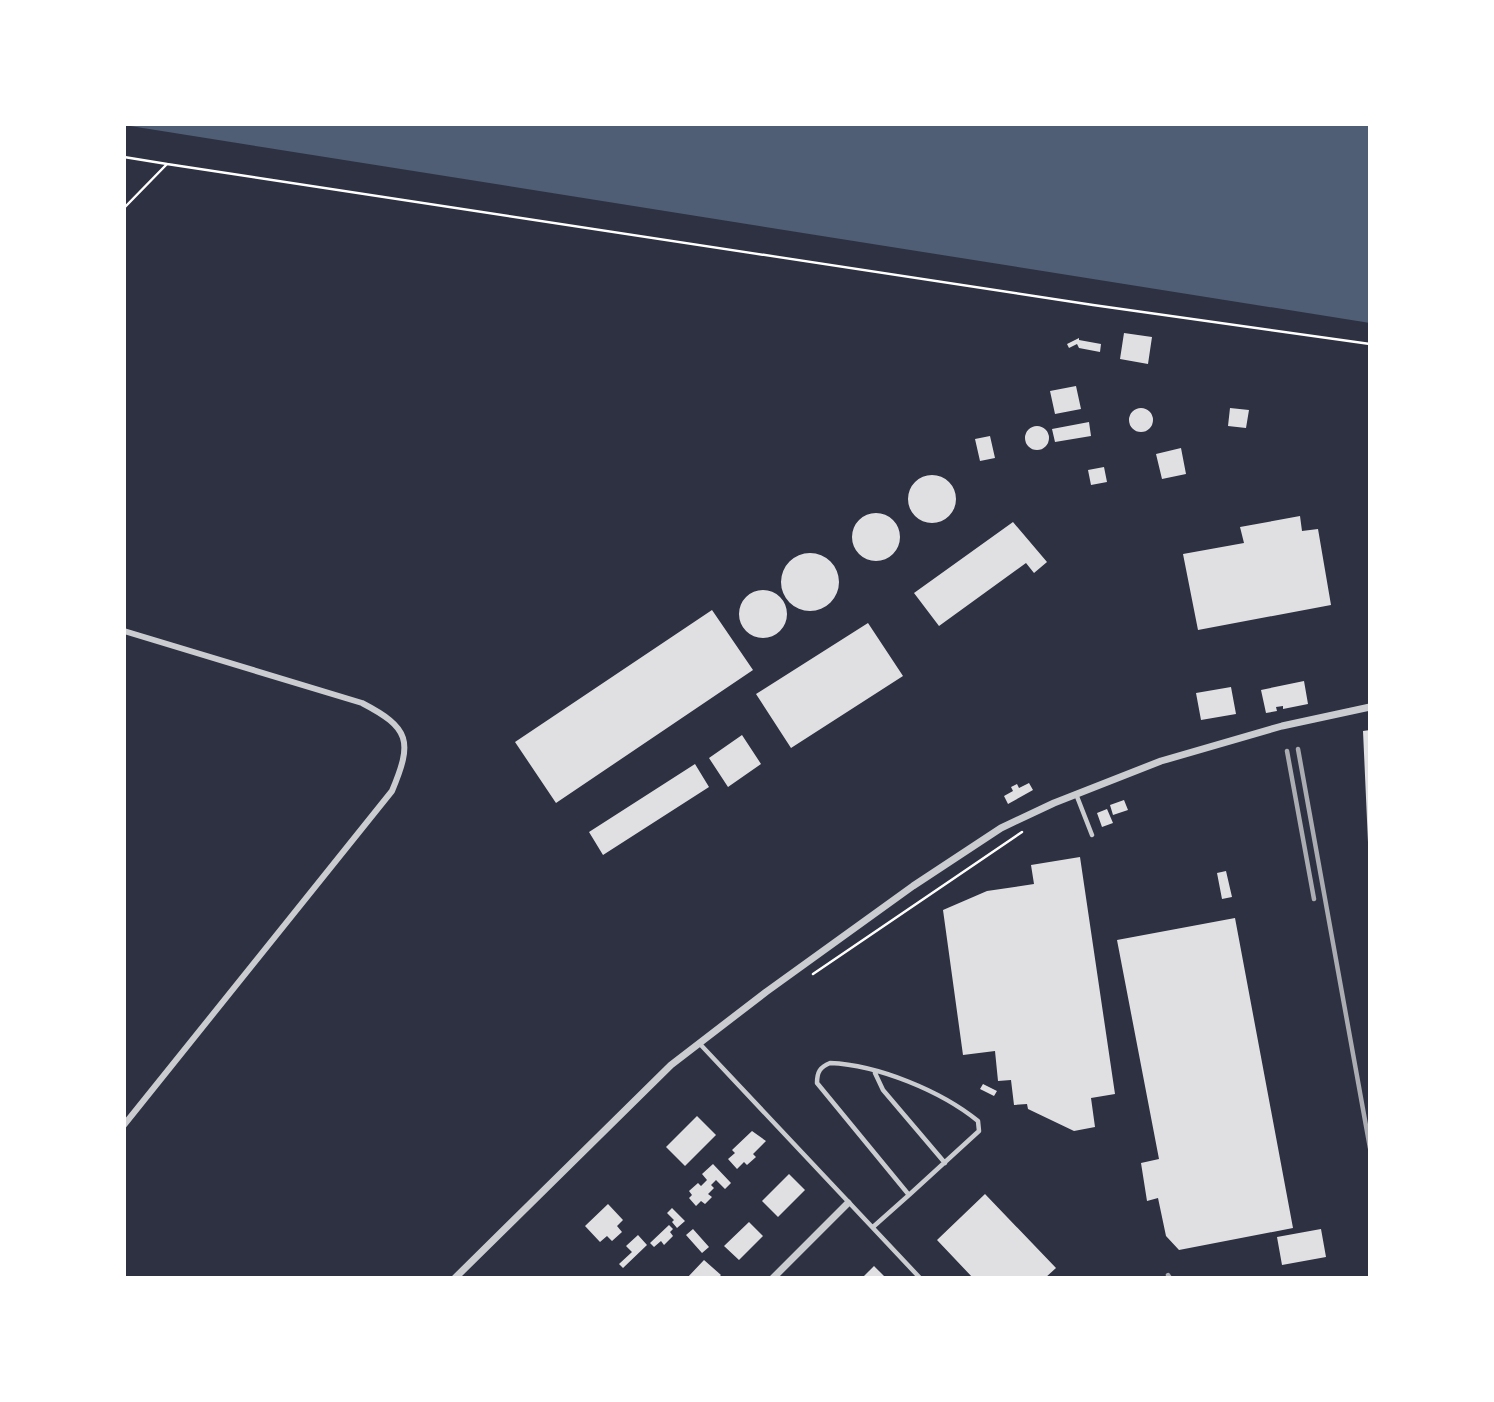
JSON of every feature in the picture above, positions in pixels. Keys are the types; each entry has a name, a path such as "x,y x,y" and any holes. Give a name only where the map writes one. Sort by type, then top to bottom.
{"street":[{"path":"124,631 362,703 388,717 406,741 402,769 392,791 124,1125"},
{"path":"455,1278 653,1080 699,1043 902,894 964,852 1021,818 1161,761 1282,726 1370,707"},
{"path":"774,1278 848,1203"}],"lane":[{"path":"1076,794 1092,835"},
{"path":"699,1043 920,1278"},
{"path":"873,1227 977,1135 978,1121 937,1095 875,1072 830,1063 822,1066 817,1073 817,1083 909,1195"},
{"path":"875,1072 883,1090 945,1163"}],"path":[{"path":"124,157 1093,305 1370,344"},
{"path":"124,208 167,163"},
{"path":"812,975 1030,826"}],"water":[{"path":"1370,124 1370,323 124,125"}],"building":[{"path":"1124,333 1152,337 1148,364 1120,359"},
{"path":"1079,338 1101,344 1100,352 1079,348 1077,344 1069,348 1067,344"},
{"path":"1076,386 1081,409 1055,414 1050,391"},
{"path":"1141,408 1150,411 1153,420 1150,429 1141,432 1132,429 1129,420 1132,411"},
{"path":"1230,408 1249,410 1246,428 1228,426"},
{"path":"1089,422 1091,436 1055,442 1052,429"},
{"path":"1037,426 1046,429 1049,438 1046,447 1037,450 1028,447 1025,438 1028,429"},
{"path":"990,436 995,458 980,461 975,439"},
{"path":"1181,448 1186,474 1162,479 1156,454"},
{"path":"1104,467 1107,482 1091,485 1088,470"},
{"path":"932,475 949,482 956,499 949,516 932,523 915,516 908,499 915,482"},
{"path":"876,513 893,520 900,537 893,554 876,561 859,554 852,537 859,520"},
{"path":"1300,516 1302,531 1318,529 1331,605 1198,630 1183,554 1244,543 1240,527"},
{"path":"1013,522 1047,562 1034,573 1026,563 939,626 914,593"},
{"path":"804,553 816,553 831,561 839,576 839,588 831,603 816,611 804,611 789,603 781,588 781,576 789,561"},
{"path":"763,590 780,597 787,614 780,631 763,638 746,631 739,614 746,597"},
{"path":"712,610 753,670 556,803 515,742"},
{"path":"868,623 903,676 791,748 756,694"},
{"path":"1304,681 1308,704 1283,709 1283,706 1276,707 1277,711 1266,713 1261,690"},
{"path":"1231,687 1236,714 1201,720 1196,693"},
{"path":"1370,730 1370,841 1368,842 1363,731"},
{"path":"742,735 761,764 728,787 709,758"},
{"path":"695,764 709,787 603,855 589,832"},
{"path":"1029,783 1033,790 1008,804 1004,796 1013,791 1011,787 1017,784 1019,788"},
{"path":"1124,800 1128,810 1113,815 1110,805"},
{"path":"1107,809 1113,823 1102,827 1097,813"},
{"path":"1080,857 1115,1094 1091,1098 1095,1127 1074,1131 1028,1109 1027,1104 1014,1105 1011,1080 998,1081 995,1051 963,1055 943,910 987,891 1034,884 1031,865"},
{"path":"1226,871 1232,897 1222,899 1217,873"},
{"path":"1235,918 1293,1228 1179,1250 1166,1236 1158,1198 1147,1201 1141,1163 1159,1159 1117,940"},
{"path":"983,1084 997,1091 994,1096 980,1089"},
{"path":"697,1116 716,1135 685,1166 666,1147"},
{"path":"752,1131 766,1141 753,1154 756,1157 747,1165 744,1162 737,1169 728,1159 735,1153 732,1150"},
{"path":"713,1164 731,1183 725,1189 716,1180 711,1185 714,1188 708,1194 712,1197 705,1204 701,1201 696,1206 689,1198 692,1195 689,1191 698,1183 701,1186 707,1180 702,1174"},
{"path":"789,1174 805,1190 778,1217 762,1201"},
{"path":"985,1194 1056,1268 1045,1278 973,1278 937,1240"},
{"path":"608,1204 623,1220 617,1226 622,1232 612,1241 607,1236 600,1242 585,1226"},
{"path":"672,1208 685,1221 677,1228 667,1213"},
{"path":"749,1222 763,1236 739,1260 724,1246"},
{"path":"669,1225 673,1229 670,1232 673,1236 664,1245 661,1241 654,1247 650,1243"},
{"path":"693,1229 709,1247 702,1253 686,1235"},
{"path":"1321,1229 1326,1257 1282,1265 1277,1237"},
{"path":"638,1235 647,1245 623,1268 619,1264 632,1252 626,1246"},
{"path":"704,1260 721,1275 718,1278 687,1278"},
{"path":"874,1266 886,1278 862,1278"}],"railway":[{"path":"1298,749 1370,1148"},
{"path":"1287,751 1314,899"}]}
